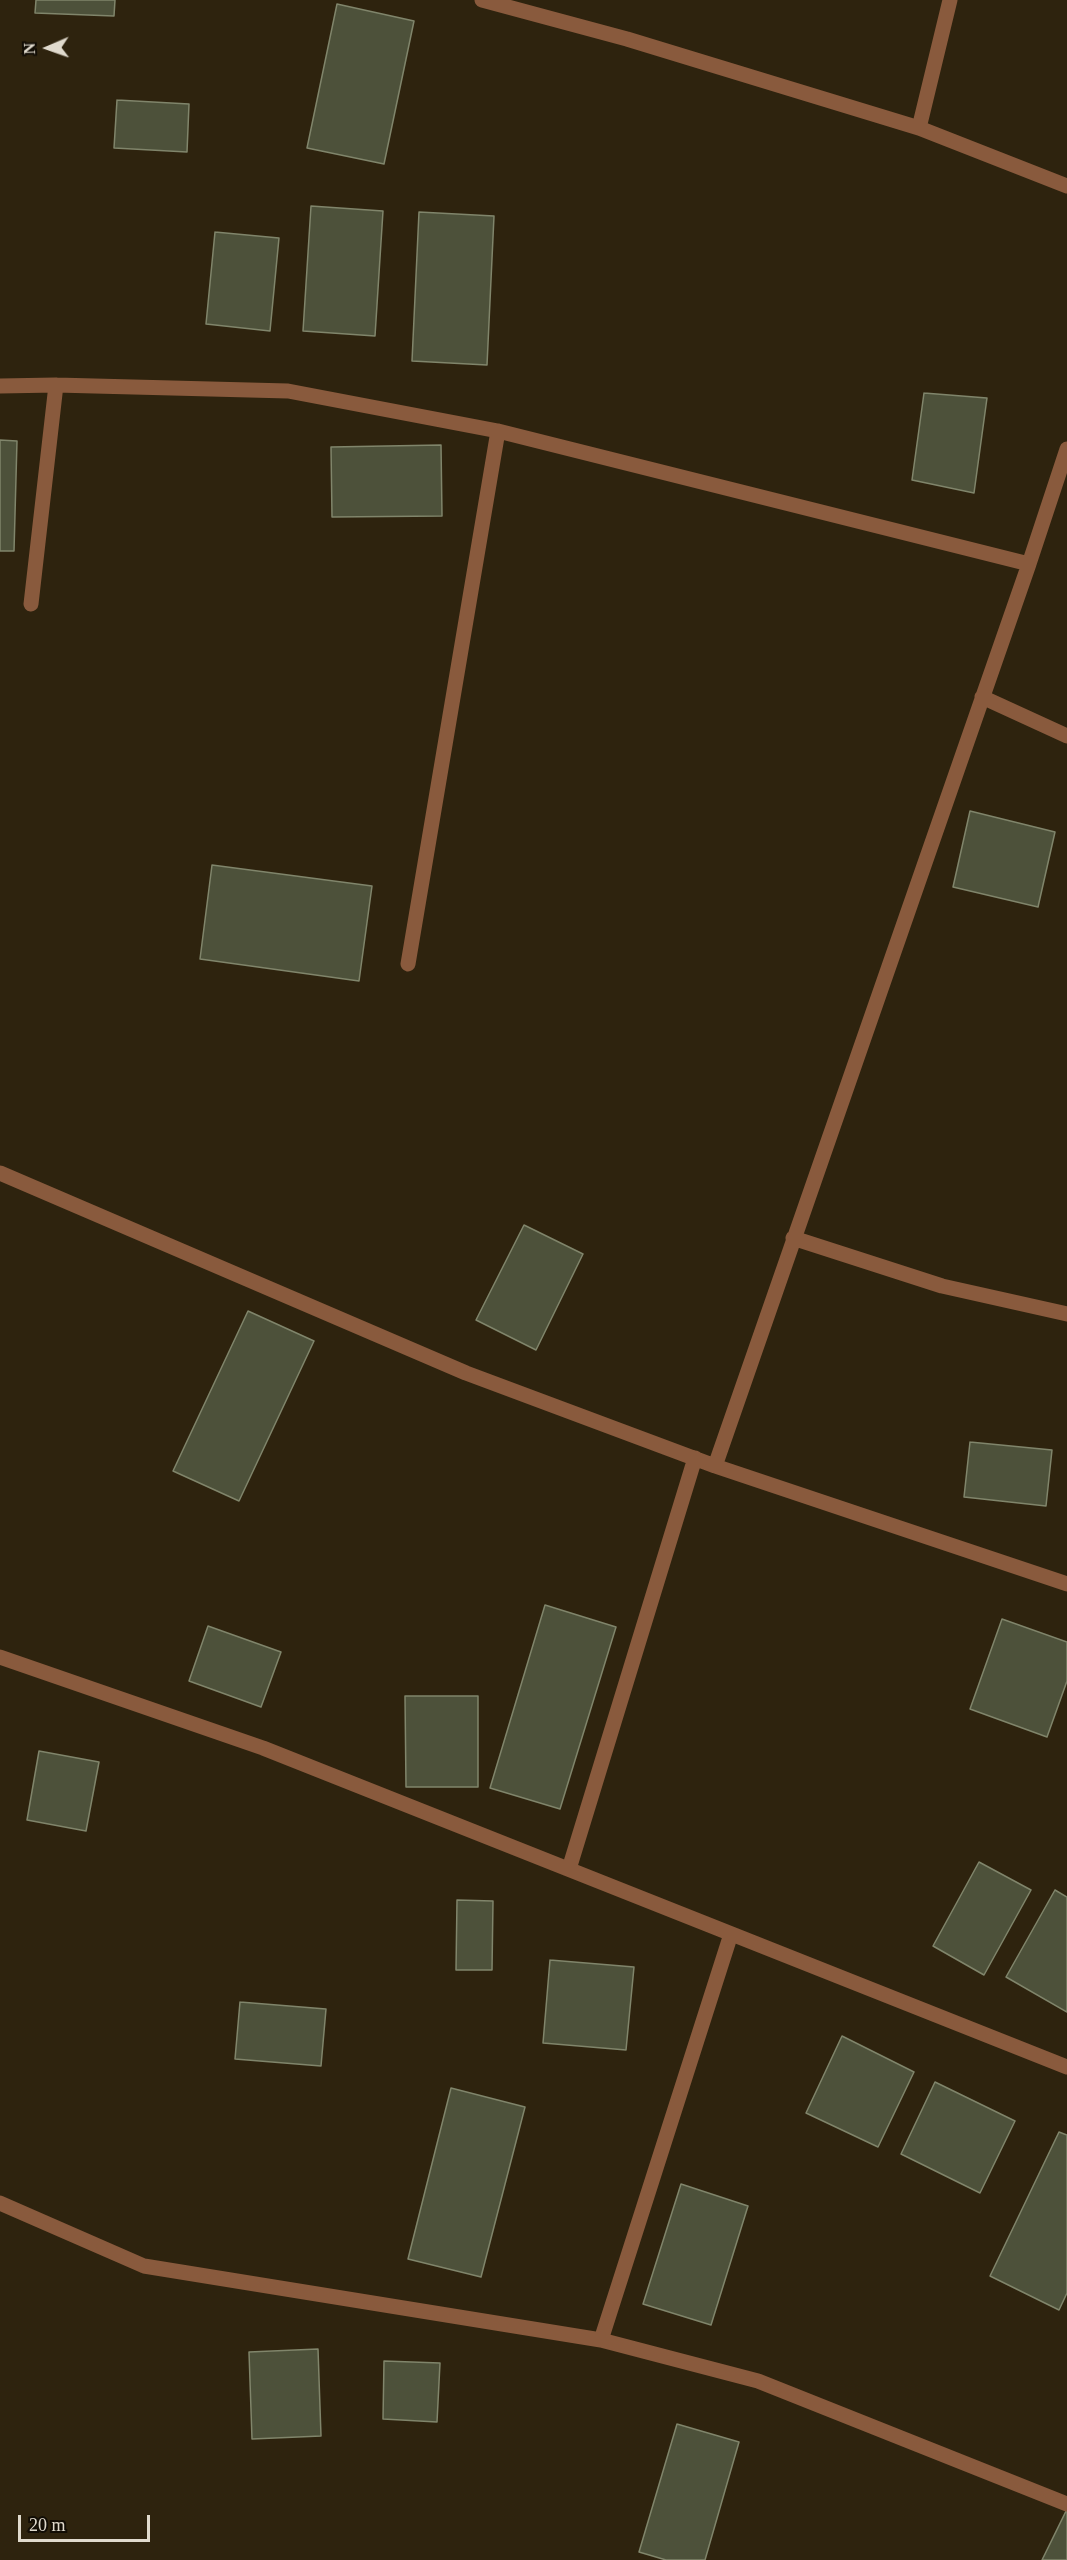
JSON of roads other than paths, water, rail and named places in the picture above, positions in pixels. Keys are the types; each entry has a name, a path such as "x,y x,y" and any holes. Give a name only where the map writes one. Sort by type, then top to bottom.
{"street":[{"path":"482,0 627,39 919,128 1067,186"},
{"path":"919,128 950,0"},
{"path":"0,386 56,385 288,391 498,431 1029,564"},
{"path":"31,604 56,385"},
{"path":"408,964 498,431"},
{"path":"715,1466 1067,449"},
{"path":"982,697 1067,736"},
{"path":"0,1173 466,1373 715,1466 1067,1584"},
{"path":"794,1238 942,1286 1067,1314"},
{"path":"569,1869 695,1458"},
{"path":"0,1657 263,1748 1067,2067"},
{"path":"601,2340 731,1934"},
{"path":"0,2203 144,2266 601,2340 758,2382 1067,2504"}]}
